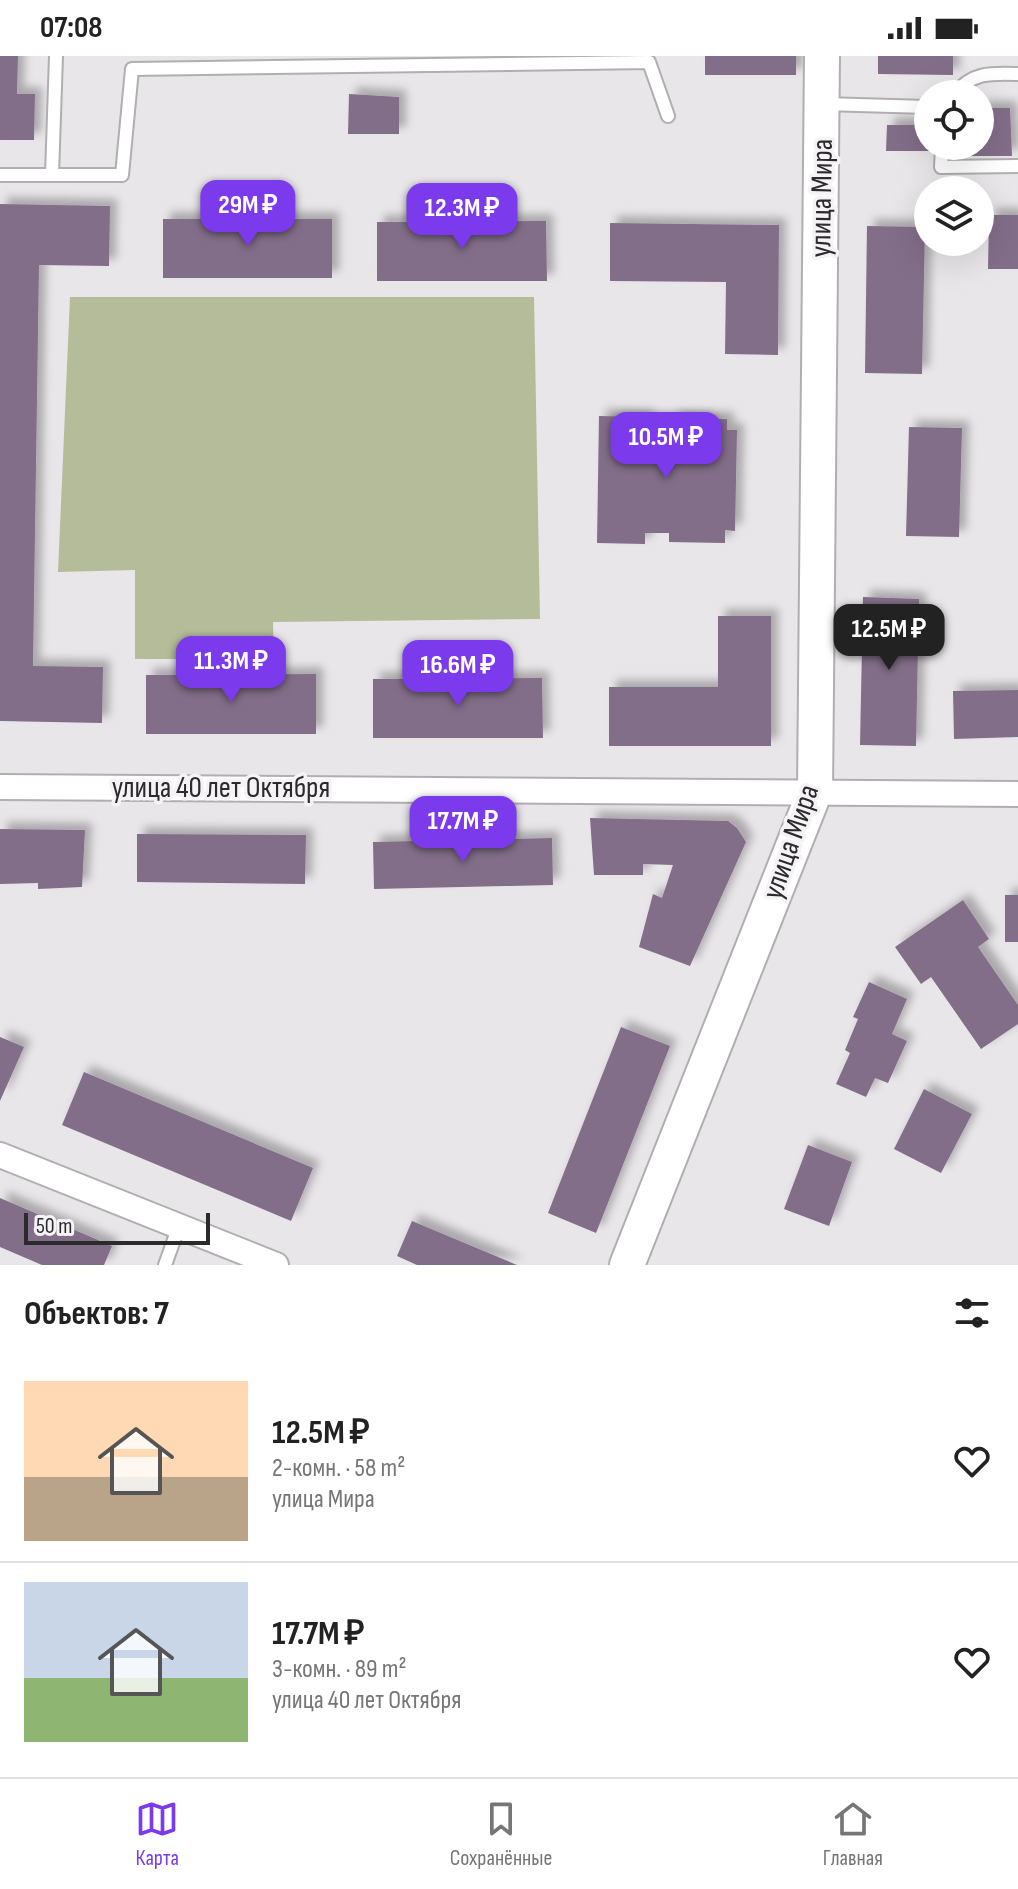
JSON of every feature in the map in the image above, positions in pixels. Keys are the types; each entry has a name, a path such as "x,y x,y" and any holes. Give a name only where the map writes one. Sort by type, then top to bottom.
{"street":[{"name":"улица Мира","path":"627,1265 815,791 822,56"},
{"name":"улица 40 лет Октября","path":"0,787 1018,794"},
{"path":"0,1155 276,1265"}],"lane":[{"path":"52,175 56,56"},
{"path":"0,175 122,175 132,69 649,62 668,116"},
{"path":"966,80 993,73 1018,74"},
{"path":"823,104 914,107"},
{"path":"941,160 941,167 1018,166"},
{"path":"165,1265 179,1226"}],"green space":[{"path":"70,297 534,297 540,619 273,622 274,659 135,659 135,570 58,572"}],"building":[{"path":"0,56 18,56 17,94 35,94 34,140 0,140"},
{"path":"705,56 796,56 796,75 705,75"},
{"path":"878,56 953,56 953,75 878,74"},
{"path":"349,94 399,97 399,134 348,134"},
{"path":"994,108 1010,108 1012,156 994,156"},
{"path":"887,125 914,125 914,151 886,151"},
{"path":"0,204 110,206 109,266 39,265 33,666 103,667 102,723 0,721"},
{"path":"994,215 1018,215 1018,269 988,269 988,256 994,256"},
{"path":"163,219 332,219 332,278 163,278"},
{"path":"546,221 547,281 377,281 377,222"},
{"path":"610,223 779,225 778,355 725,354 726,282 610,281"},
{"path":"867,226 914,227 914,256 924,256 922,374 865,373"},
{"path":"599,416 647,417 647,426 671,426 671,418 727,419 727,430 737,430 735,531 725,530 725,543 669,542 669,533 645,533 645,544 597,543"},
{"path":"909,427 962,428 959,537 906,536"},
{"path":"863,597 919,599 916,746 860,745"},
{"path":"718,616 771,616 771,746 609,746 609,687 718,687"},
{"path":"316,674 316,734 146,734 146,675"},
{"path":"542,678 543,738 373,738 373,679"},
{"path":"1018,690 1018,737 954,739 953,691"},
{"path":"590,818 728,821 737,828 746,842 690,966 639,947 653,894 662,898 673,865 643,864 643,875 594,875"},
{"path":"0,829 85,830 82,887 38,889 38,883 0,884"},
{"path":"137,834 306,835 305,884 137,882"},
{"path":"552,838 553,885 374,889 373,842"},
{"path":"1005,895 1018,895 1018,942 1005,942"},
{"path":"963,900 989,939 978,947 1018,1005 1018,1024 981,1049 931,977 921,984 895,947"},
{"path":"869,982 907,999 892,1034 907,1041 888,1083 875,1078 866,1097 836,1084 850,1053 845,1050 858,1019 853,1017"},
{"path":"621,1027 670,1046 596,1233 548,1213"},
{"path":"0,1037 24,1047 0,1101"},
{"path":"84,1072 313,1168 291,1221 62,1125"},
{"path":"924,1089 972,1114 941,1173 894,1149"},
{"path":"808,1145 852,1162 829,1226 784,1209"},
{"path":"0,1198 112,1246 104,1265 42,1265 0,1247"},
{"path":"412,1221 517,1265 417,1265 397,1256"}]}
